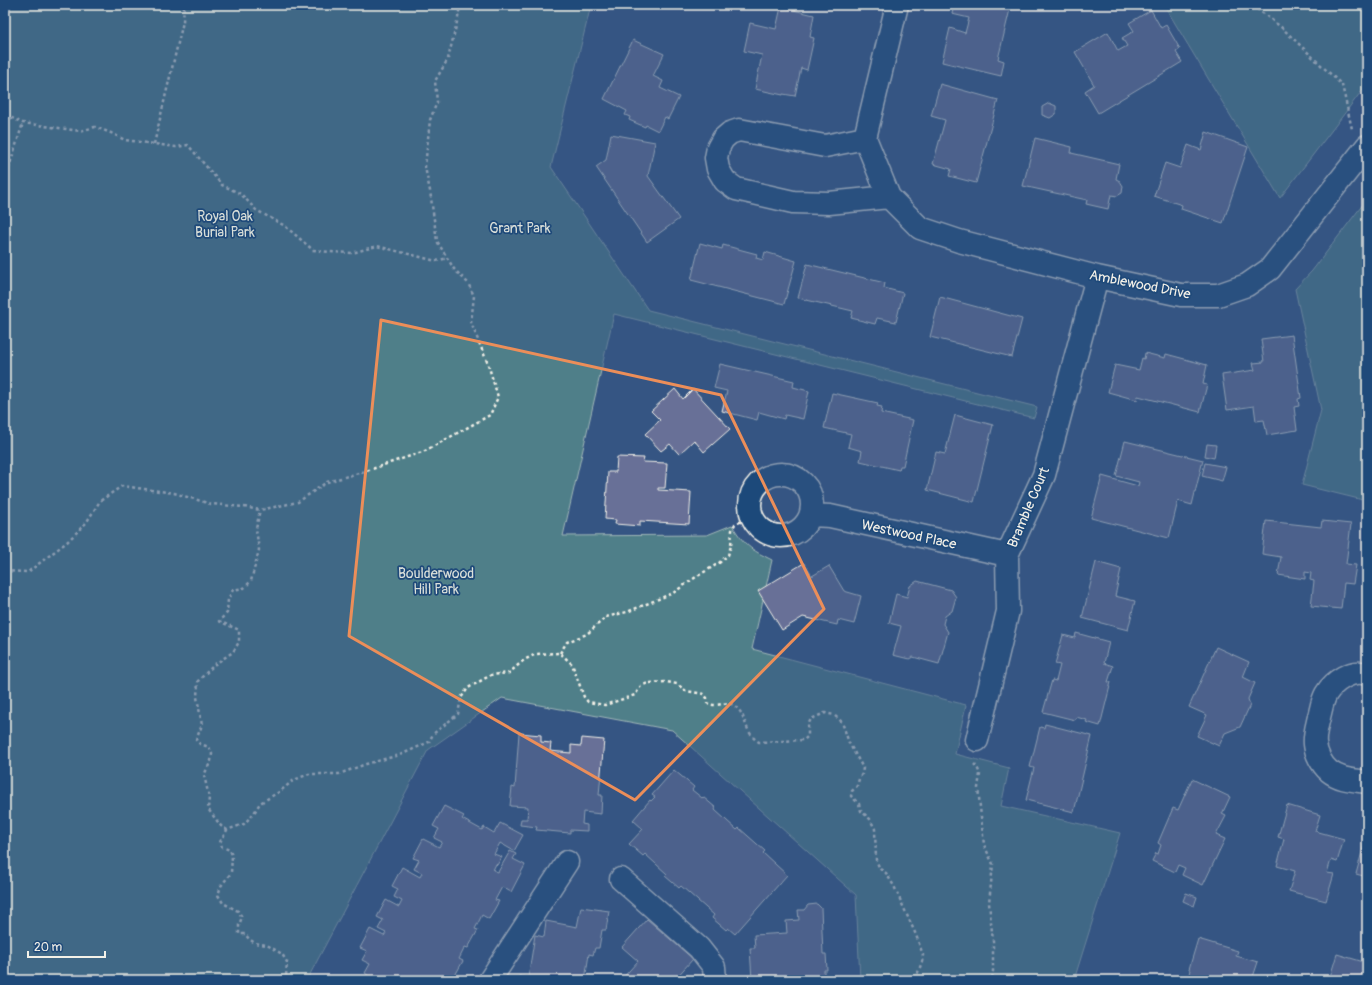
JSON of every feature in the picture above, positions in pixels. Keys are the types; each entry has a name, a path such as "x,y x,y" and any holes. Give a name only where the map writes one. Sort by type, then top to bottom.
{"street":[{"path":"889,197 829,203 792,202 736,188 725,181 718,169 716,158 718,148 723,138 730,133 740,130 826,146 865,138 897,5"},
{"name":"Amblewood Drive","path":"865,138 889,197 920,228 959,241 1097,277 1181,295 1218,295 1247,285 1270,269 1362,152"},
{"name":"Bramble Court","path":"977,740 1008,611 1007,555 1044,474 1097,277"},
{"path":"785,474 796,477 804,484 810,493 812,504 811,515 807,523 800,530 792,534 782,536 764,532 752,517 750,506 751,496 756,486 764,478 785,474"},
{"name":"Westwood Place","path":"811,515 830,516 1007,555"},
{"path":"1367,674 1363,673 1348,675 1334,683 1326,695 1316,730 1315,745 1320,759 1329,771 1342,778 1367,782"},
{"path":"490,980 567,862"},
{"path":"621,879 699,948 714,967 715,980"}],"path":[{"path":"154,144 183,22 184,5"},
{"path":"5,571 28,572 67,542 86,523 100,502 122,486 174,493 211,504 260,510 298,502 327,482 369,470 425,451 490,415 498,397 488,364 471,323 474,296 468,283 454,269 437,241 425,167 430,120 437,102 435,81 448,59 460,5"},
{"path":"1252,5 1281,27 1342,85 1362,152"},
{"path":"5,119 12,118 23,123 80,131 95,127 125,140 176,147 188,145 222,185 240,194 256,210 285,226 314,250 352,253 377,246 436,261 448,258"},
{"path":"5,180 23,123"},
{"path":"227,830 221,826 208,809 209,797 204,775 211,761 212,754 209,746 200,744 196,740 202,725 197,697 198,681 215,664 233,652 239,642 239,630 219,621 227,613 228,599 233,590 244,588 251,581 259,550 256,529 260,510"},
{"path":"560,653 567,642 587,634 606,617 627,612 673,593 719,563 728,555 731,546 732,530 735,524 752,517"},
{"path":"283,980 286,976 287,962 282,954 267,945 255,943 245,934 239,934 239,925 242,917 238,911 223,903 218,895 221,886 231,873 232,855 230,850 222,847 220,842 227,830 244,824 254,813 260,803 279,792 294,780 309,774 339,774 366,764 400,755 429,742 433,734 458,714 461,698 468,688 491,675 509,673 524,660 536,654 560,653 572,664 584,697 588,702 605,705 635,695 641,686 648,683 668,682 678,684 686,691 704,694 707,698 707,703 712,706 729,703 736,706 741,712 747,730 751,733 754,739 759,742 804,740 808,736 808,725 811,719 825,713 834,715 842,722 849,743 863,768 862,774 858,779 857,786 852,791 851,796 859,804 861,811 870,819 875,829 876,860 880,870 886,873 894,886 916,935 923,955 917,974 917,980"},
{"path":"972,762 977,767 980,774 978,788 984,845 993,864 988,903 993,941 992,980"}],"highlighted area":[{"path":"381,320 721,395 824,609 635,800 349,636"}],"green space":[{"path":"5,5 591,5 551,167 648,310 1037,407 1034,418 614,314 563,536 707,535 732,525 749,546 758,553 772,560 752,649 966,705 955,754 1009,768 1001,806 1120,833 1074,980 860,980 856,895 672,730 502,698 428,750 307,980 5,980"},
{"path":"1164,5 1364,5 1367,10 1367,84 1280,198"},
{"path":"1367,199 1367,501 1302,485 1321,410 1295,289 1312,271"}],"building":[{"path":"954,5 1011,5 998,59 1004,61 1001,76 942,62 950,28 965,33 969,18 952,14"},
{"path":"781,7 814,15 810,37 814,38 807,70 801,68 795,96 755,89 762,55 744,51 750,23 776,29"},
{"path":"1151,10 1161,28 1166,25 1180,49 1176,52 1182,62 1098,113 1085,91 1094,85 1075,52 1108,32 1118,51 1127,46 1122,38 1134,31 1129,23"},
{"path":"633,40 664,54 653,76 663,81 660,88 679,97 668,119 665,117 658,131 646,125 645,127 629,120 630,117 625,115 627,111 604,99"},
{"path":"940,84 998,100 976,183 949,176 951,169 933,164 945,120 931,116"},
{"path":"1049,103 1056,106 1056,114 1050,118 1042,115 1042,107"},
{"path":"1206,132 1248,147 1223,223 1181,209 1182,205 1154,196 1165,163 1180,168 1188,145 1201,150"},
{"path":"611,134 655,142 648,176 679,219 647,242 596,167 606,160"},
{"path":"1035,138 1072,147 1071,153 1119,164 1116,179 1120,181 1123,186 1122,193 1117,196 1111,195 1108,209 1086,204 1087,200 1023,186"},
{"path":"700,243 722,249 723,245 757,254 756,258 763,260 765,252 796,261 784,304 691,280"},
{"path":"807,264 885,283 884,288 903,293 896,322 877,318 875,324 851,318 853,311 798,298"},
{"path":"940,297 1022,319 1012,357 930,337"},
{"path":"1292,335 1301,398 1298,399 1299,406 1294,407 1297,430 1267,435 1264,420 1256,421 1254,406 1227,410 1222,375 1255,370 1253,363 1264,362 1261,339"},
{"path":"1145,353 1165,358 1166,354 1207,365 1203,384 1207,385 1200,412 1138,396 1137,400 1108,392 1115,365 1139,370"},
{"path":"720,364 794,381 793,387 809,391 803,419 785,415 784,419 759,412 757,420 722,411 727,391 714,388"},
{"path":"675,389 683,399 693,389 730,429 704,452 694,440 679,454 670,444 661,451 645,434 660,420 651,411"},
{"path":"832,393 878,403 877,406 882,407 881,413 913,420 903,466 900,466 899,470 860,461 862,451 848,447 851,434 824,428"},
{"path":"955,415 993,425 974,502 927,490 936,452 945,454"},
{"path":"1125,441 1203,460 1192,505 1178,501 1169,538 1091,518 1102,476 1138,486 1139,482 1116,476"},
{"path":"1207,444 1216,445 1214,458 1205,456"},
{"path":"617,457 644,458 643,462 667,463 665,488 658,488 658,490 691,492 689,524 640,521 640,526 615,524 616,520 605,519 608,472 616,472"},
{"path":"1205,463 1226,467 1222,481 1202,476"},
{"path":"1266,521 1321,527 1322,521 1351,524 1346,564 1356,565 1353,584 1344,583 1341,609 1311,606 1314,581 1310,580 1311,573 1305,572 1305,579 1278,575 1281,557 1262,554"},
{"path":"1096,562 1121,569 1115,596 1135,601 1128,630 1082,618"},
{"path":"804,563 812,576 829,566 844,591 861,596 854,624 838,620 837,625 803,617 782,630 758,591"},
{"path":"917,581 951,590 956,597 952,611 945,616 943,624 948,632 939,664 913,657 909,659 893,655 901,626 889,623 896,594 907,597 910,586"},
{"path":"1076,633 1109,642 1104,663 1113,666 1108,682 1111,682 1100,726 1076,717 1075,720 1043,712 1052,680 1056,681 1060,665 1055,664 1063,635 1075,638"},
{"path":"1216,647 1249,662 1243,677 1255,683 1248,699 1250,705 1240,727 1225,733 1219,746 1197,736 1207,715 1189,707"},
{"path":"1045,724 1092,736 1074,812 1026,800 1034,768 1030,767 1040,727 1044,728"},
{"path":"519,733 541,735 541,742 551,743 550,751 571,753 571,745 581,746 582,738 604,740 599,795 602,795 601,814 583,812 582,824 587,825 587,831 570,830 570,833 536,830 537,827 520,825 521,819 527,819 528,807 510,806 512,787 515,788"},
{"path":"674,770 694,787 692,790 716,808 715,810 737,830 739,828 765,851 763,853 787,875 735,934 728,928 726,930 712,918 714,915 681,886 679,888 665,876 667,874 645,854 643,856 629,844 643,829 633,820 650,800 651,801 655,797 652,795"},
{"path":"1192,779 1230,797 1222,814 1226,816 1216,835 1225,839 1203,885 1182,875 1185,868 1178,865 1175,872 1152,861 1156,853 1158,854 1161,845 1158,843 1173,808 1178,810"},
{"path":"1287,805 1320,815 1315,831 1344,839 1337,862 1331,860 1327,873 1334,874 1326,901 1289,891 1295,871 1277,866 1284,839 1278,837"},
{"path":"444,806 464,816 462,819 482,830 484,827 494,833 500,823 523,835 514,851 500,843 494,854 502,857 493,870 498,872 510,851 516,854 513,859 525,865 511,892 502,887 495,900 499,901 489,919 482,915 475,929 478,930 468,948 465,947 459,959 463,961 453,979 450,977 449,980 367,980 369,976 365,973 370,964 362,960 367,951 360,948 370,929 384,936 386,933 378,929 383,920 377,917 386,900 399,907 402,901 394,897 398,889 392,886 402,867 420,877 422,873 414,869 419,860 413,858 423,839 439,847 442,842 434,838 439,829 433,826"},
{"path":"1367,837 1367,877 1356,874"},
{"path":"1186,893 1197,897 1194,906 1183,901"},
{"path":"817,904 821,908 823,954 826,954 827,970 824,970 824,980 752,980 750,948 755,948 754,935 787,933 786,921 799,920 798,910 804,910 808,905"},
{"path":"581,907 609,911 606,930 602,930 599,948 595,948 593,955 589,954 585,980 518,980 519,976 528,978 535,935 544,937 546,921 577,927"},
{"path":"647,919 693,959 674,980 621,980 638,961 622,947"},
{"path":"1198,939 1238,951 1236,956 1258,962 1252,980 1188,980 1191,970 1189,969"},
{"path":"1337,954 1367,963 1367,980 1329,980"}],"park label":[{"name":"Royal Oak Burial Park","path":"225,224"},
{"name":"Grant Park","path":"520,228"},
{"name":"Boulderwood Hill Park","path":"436,582"}]}
